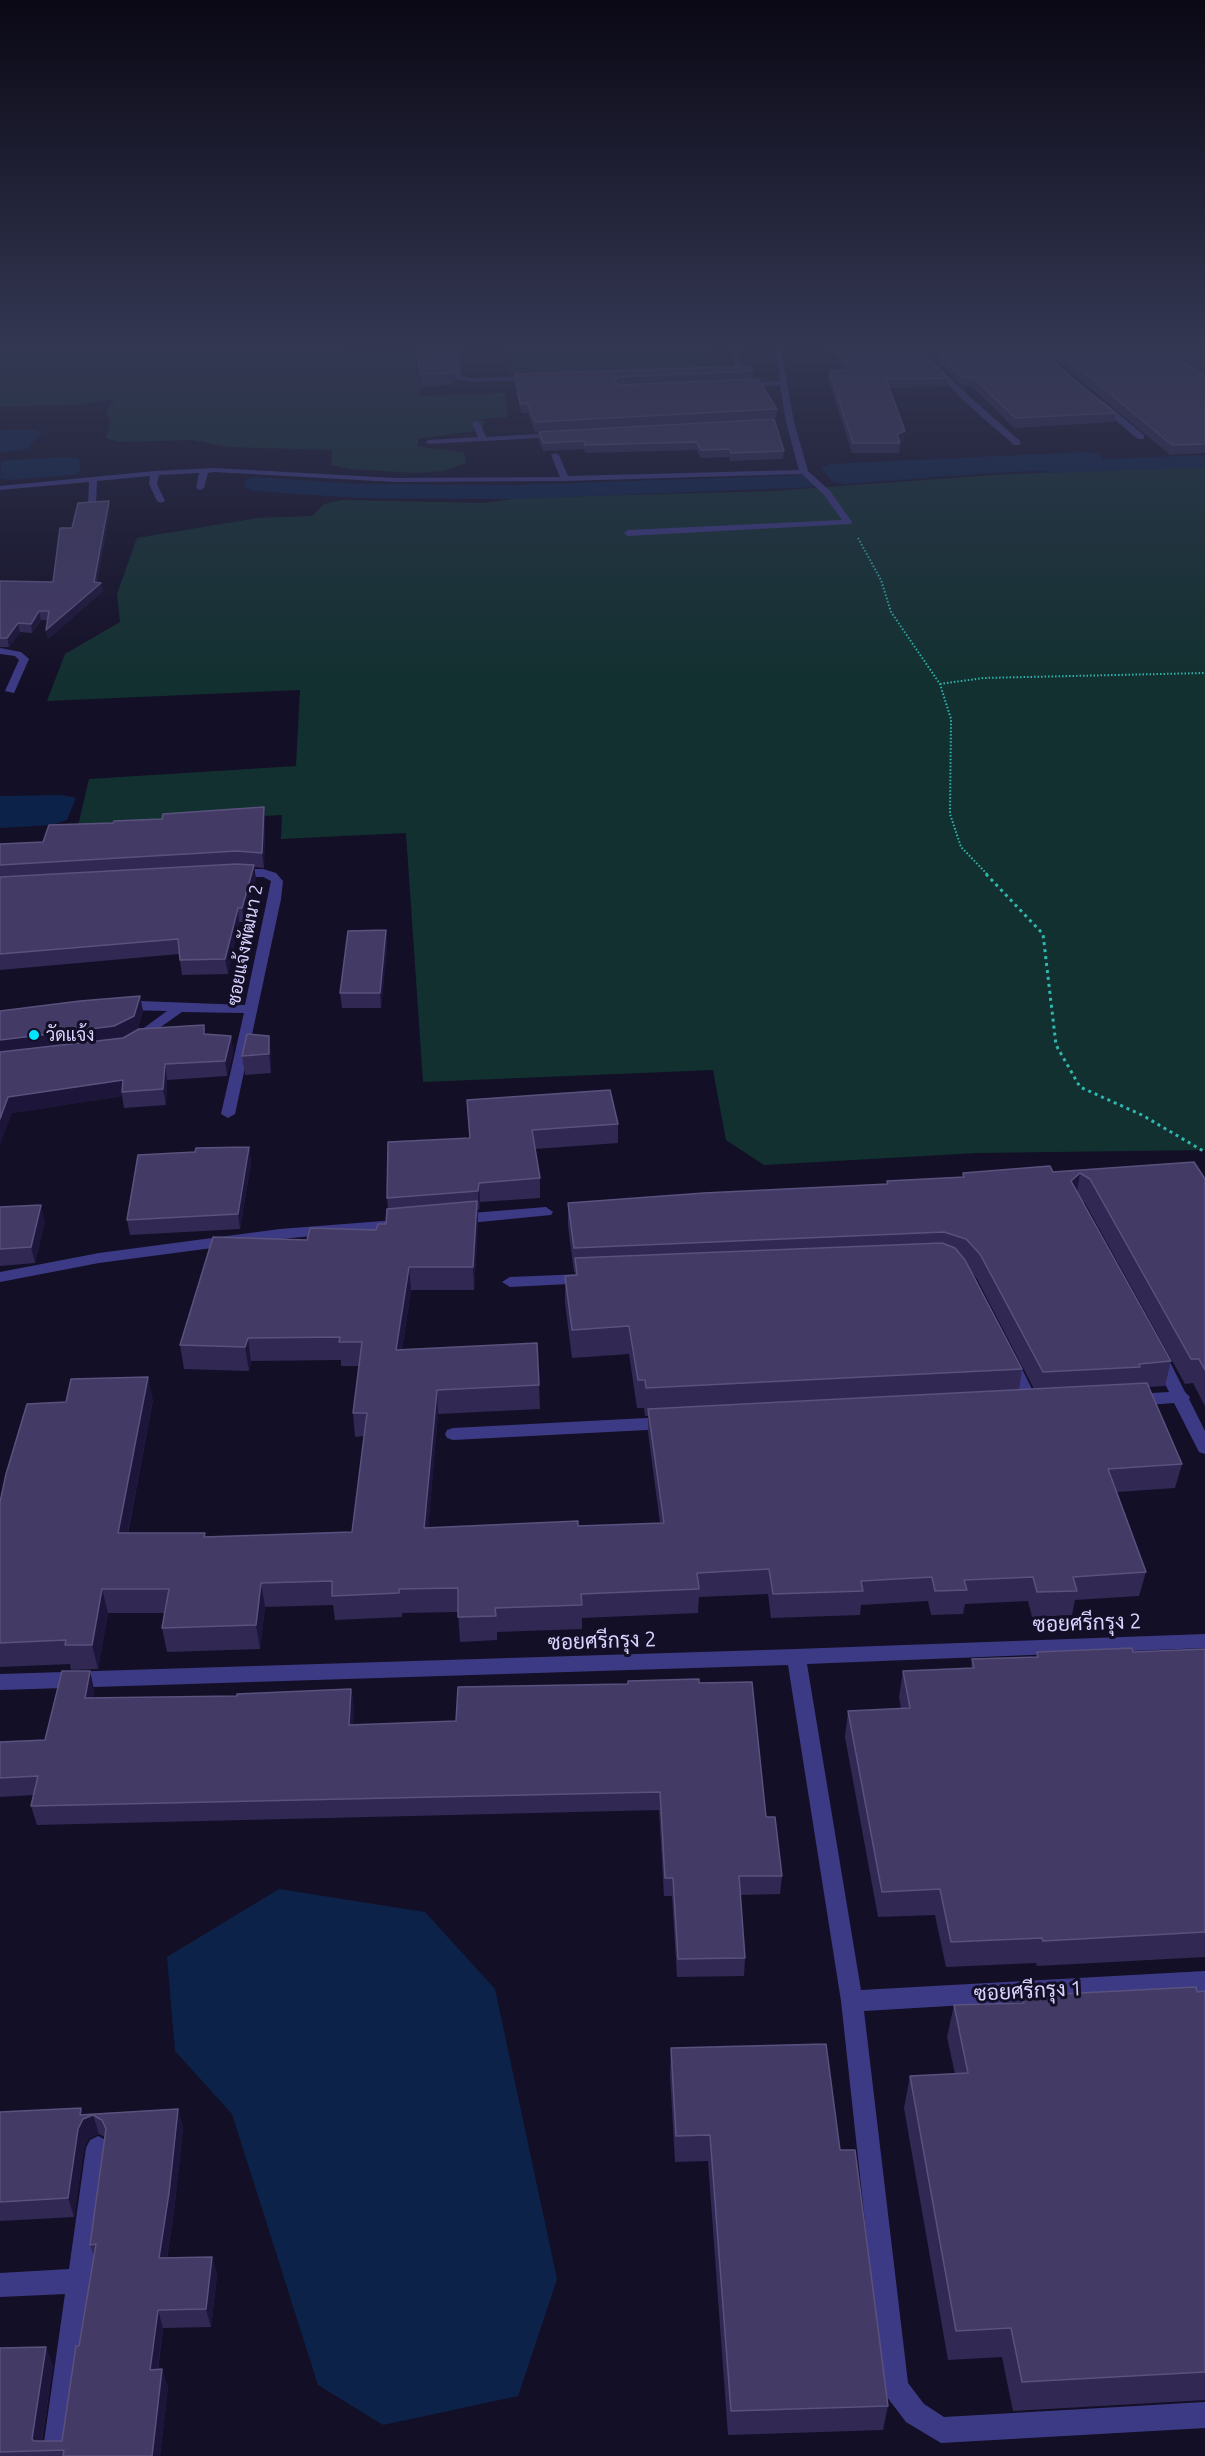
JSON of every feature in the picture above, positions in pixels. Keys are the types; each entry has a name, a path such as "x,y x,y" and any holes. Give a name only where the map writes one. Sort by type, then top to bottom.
{"street":[{"path":"557,459 565,479"},
{"path":"800,459 804,472 827,493 848,522"},
{"path":"0,488 155,473 204,471 395,480 565,479 804,472"},
{"path":"200,488 204,471"},
{"path":"155,473 153,483 161,501"},
{"path":"92,505 93,479"},
{"path":"628,533 848,522"},
{"path":"0,651 18,654 24,659 10,691"},
{"name":"ซอยแจ้งพัฒนา 2","path":"227,873 263,873 272,875 277,881 228,1114"},
{"path":"105,1007 140,1005 251,1009"},
{"path":"129,1043 147,1034 179,1008"},
{"path":"442,1221 546,1212"},
{"path":"0,1277 99,1257 280,1234 407,1224"},
{"path":"510,1282 594,1278"},
{"path":"1148,1336 1182,1397 1205,1448"},
{"path":"1006,1355 1038,1405 1008,1406"},
{"path":"1113,1401 1182,1397"},
{"path":"453,1434 677,1423"},
{"name":"ซอยศรีกรุง 2","path":"0,1682 796,1658 1205,1641"},
{"path":"796,1658 852,2001 896,2388 915,2413 941,2430 1205,2415"},
{"name":"ซอยศรีกรุง 1","path":"852,2001 1205,1981"},
{"path":"55,2456 98,2148"},
{"path":"0,2285 78,2282"}],"path":[{"path":"848,522 881,580 891,612 940,684 951,719 950,814 961,847 1043,934 1056,1045 1080,1087 1142,1116 1205,1152"},
{"path":"940,684 983,678 1205,673"}],"green space":[{"path":"331,459 465,459 466,463 444,471 416,473 350,469 331,465"},
{"path":"1205,465 1205,1150 977,1153 764,1165 726,1140 713,1070 423,1082 406,833 281,839 282,815 78,826 89,779 296,766 300,690 47,701 65,654 120,622 117,594 137,538 258,518 313,516 324,504 342,500 484,503 520,498 773,491 994,475"}],"water":[{"path":"77,459 79,459 80,472 73,475 8,480 0,478 1,462"},
{"path":"944,459 1103,459 1110,466 844,484 832,481 821,468 830,464"},
{"path":"62,795 76,798 67,820 52,825 0,828 0,796"},
{"path":"279,1889 425,1912 495,1989 557,2279 518,2396 383,2425 318,2385 232,2114 175,2051 167,1957"}],"building":[{"path":"109,501 94,582 101,583 46,630 49,611 39,611 31,624 18,623 7,638 0,638 0,581 53,582 60,528 72,528 78,503"},
{"path":"264,807 262,853 237,851 0,865 0,844 43,842 49,825 162,819 163,814"},
{"path":"237,864 254,865 242,908 238,908 225,959 180,960 178,939 0,954 0,877"},
{"path":"386,930 380,993 340,993 348,931"},
{"path":"140,996 134,1016 114,1026 0,1040 0,1011"},
{"path":"204,1025 204,1034 231,1036 225,1061 165,1064 163,1089 122,1092 123,1080 8,1097 0,1119 0,1052 123,1038 139,1029"},
{"path":"247,1034 269,1036 269,1054 242,1056"},
{"path":"610,1090 618,1124 532,1130 540,1178 479,1183 478,1191 387,1198 388,1142 470,1138 467,1100"},
{"path":"249,1147 238,1214 127,1220 138,1155 195,1152 196,1148"},
{"path":"1194,1162 1205,1179 1205,1370 1199,1359 1191,1359 1090,1179 1080,1173 1071,1181 1171,1361 1139,1364 1140,1367 1043,1372 980,1254 966,1239 944,1232 574,1248 568,1203 704,1193 888,1184 887,1181 964,1177 963,1173 1050,1166 1053,1172"},
{"path":"477,1201 473,1267 409,1267 396,1350 537,1343 539,1385 437,1390 424,1528 578,1521 578,1526 664,1523 648,1409 1147,1383 1182,1464 1108,1469 1146,1572 1073,1577 1077,1591 1037,1592 1033,1577 964,1580 967,1590 935,1591 932,1577 861,1581 863,1591 773,1594 769,1569 697,1573 699,1589 581,1594 582,1605 495,1608 496,1616 458,1617 458,1588 399,1589 399,1593 332,1596 332,1581 261,1583 256,1625 162,1628 169,1589 102,1589 92,1645 65,1645 66,1640 0,1643 0,1502 6,1474 27,1404 66,1402 71,1379 148,1377 118,1533 205,1533 204,1537 352,1532 367,1413 353,1413 362,1342 339,1342 340,1337 248,1338 245,1347 180,1345 213,1237 307,1240 310,1228 376,1230 378,1224 386,1224 387,1209"},
{"path":"41,1205 31,1247 0,1249 0,1207"},
{"path":"942,1243 955,1248 965,1260 1022,1369 646,1388 645,1380 638,1380 629,1326 572,1330 565,1276 577,1275 575,1258"},
{"path":"1132,1648 1133,1652 1205,1649 1205,1932 1043,1941 1042,1938 951,1942 940,1889 882,1892 848,1711 910,1708 903,1671 974,1668 972,1659 1038,1657 1037,1652"},
{"path":"62,1671 90,1671 85,1698 237,1696 237,1694 351,1689 349,1725 456,1721 458,1687 628,1684 628,1681 699,1679 699,1683 752,1682 766,1817 775,1817 782,1876 739,1876 745,1958 678,1959 673,1878 665,1878 660,1792 31,1806 38,1776 0,1778 0,1742 45,1740"},
{"path":"1196,1987 1197,1992 1205,1991 1205,2372 1022,2382 1011,2328 956,2331 910,2076 968,2073 954,2005 1024,2003 1022,1996"},
{"path":"826,2044 840,2150 855,2150 888,2406 731,2411 710,2135 676,2136 671,2048"},
{"path":"81,2108 80,2115 178,2109 159,2258 212,2257 206,2309 158,2310 150,2370 162,2369 152,2456 63,2456 64,2450 0,2452 0,2348 46,2347 32,2439 34,2441 62,2441 76,2346 79,2346 96,2244 90,2245 106,2129 102,2120 93,2115 83,2119 78,2129 68,2198 0,2202 0,2112"}],"waterway":[{"path":"1055,467 1205,461"},
{"path":"255,484 358,491 515,492 806,482"}],"place":[{"name":"วัดแจ้ง","path":"34,1035"}]}
